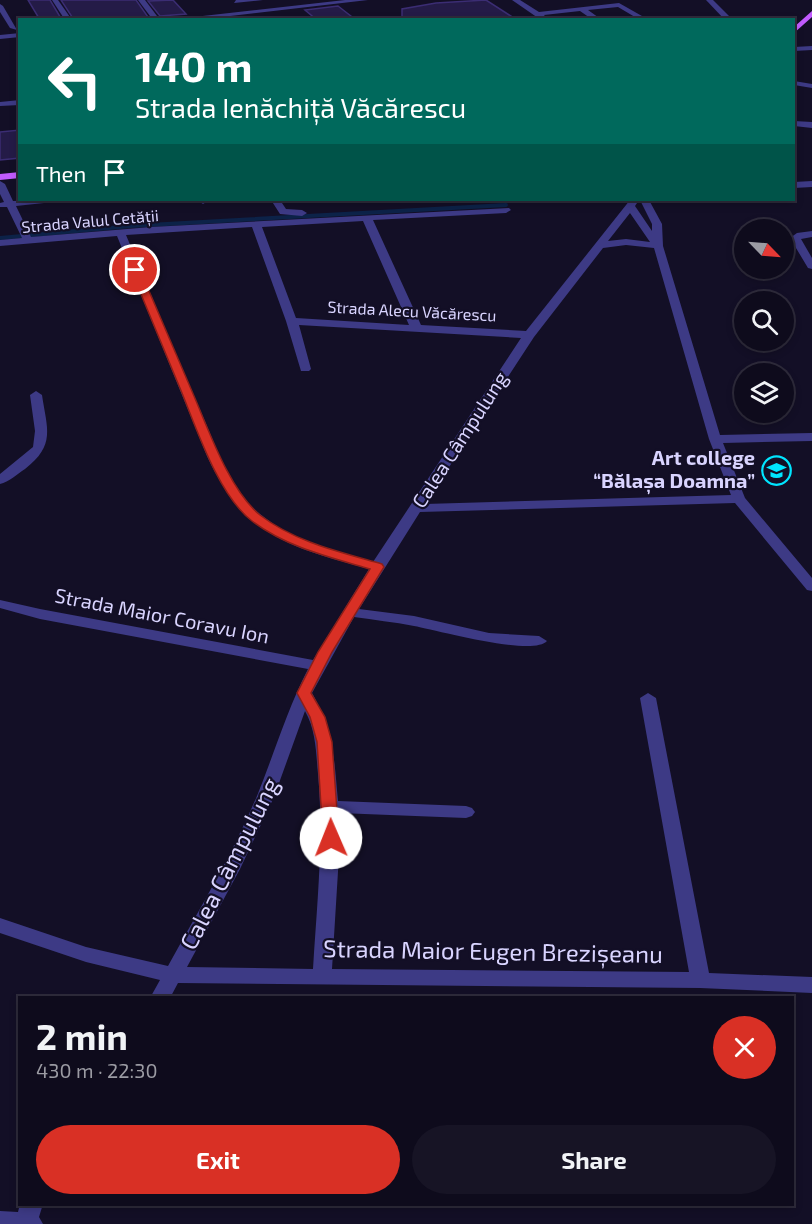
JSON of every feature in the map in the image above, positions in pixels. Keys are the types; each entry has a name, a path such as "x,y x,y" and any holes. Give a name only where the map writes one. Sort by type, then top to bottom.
{"main road":[{"path":"795,30 812,13"},
{"path":"0,177 18,175"}],"street":[{"path":"55,0 68,18"},
{"path":"141,0 155,18"},
{"path":"235,1 260,0"},
{"path":"189,18 365,0"},
{"path":"515,0 544,18"},
{"path":"709,0 727,18"},
{"path":"235,1 247,12"},
{"path":"538,14 619,4 643,18"},
{"path":"0,6 17,32 0,37"},
{"path":"581,9 596,18"},
{"path":"795,49 812,48"},
{"path":"795,83 812,86"},
{"path":"0,104 18,102"},
{"path":"795,124 812,125"},
{"path":"0,184 5,205 23,228 28,241"},
{"path":"795,185 812,184"},
{"path":"5,205 36,201"},
{"path":"276,201 280,211 303,213 491,201"},
{"path":"646,201 657,224 658,246 715,439 739,500 812,587"},
{"path":"632,202 658,246"},
{"name":"Calea Câmpulung","path":"161,996 231,869 265,797 304,693 349,612 529,335 632,202"},
{"name":"Strada Valul Cetății","path":"0,243 120,232 506,210"},
{"path":"367,218 416,327"},
{"path":"256,224 292,321 305,369"},
{"path":"120,232 215,458 240,500 254,517 278,532 317,549 377,567"},
{"path":"812,234 795,238 812,266"},
{"path":"599,245 626,242 658,246"},
{"name":"Strada Alecu Văcărescu","path":"292,321 529,335"},
{"path":"0,480 29,459 40,447 36,395"},
{"path":"715,439 812,437"},
{"path":"416,508 739,500"},
{"name":"Strada Maior Coravu Ion","path":"0,604 40,614 318,666"},
{"path":"349,612 414,621 489,638 539,641"},
{"path":"304,693 317,717 324,742 330,807 331,838 322,976"},
{"path":"648,698 700,980"},
{"path":"330,807 466,812"},
{"name":"Strada Maior Eugen Brezișeanu","path":"0,925 101,960 134,969 174,975 700,980 812,985"},
{"path":"0,1221 28,1219"}],"building":[{"path":"28,0 50,0 61,18 39,18"},
{"path":"61,0 136,0 148,17 123,18 73,18"},
{"path":"173,0 186,14 160,16 148,1"},
{"path":"486,0 514,18 402,18 402,9 436,3"},
{"path":"338,6 353,18 315,18 305,10"},
{"path":"18,130 18,158 0,160 0,132"}],"waterway":[{"path":"0,238 131,226 506,205"}],"place":[{"name":"Art college “Bălașa Doamna”","path":"776,470"}],"route":[{"path":"135,270 215,458 233,491 247,510 270,528 306,545 377,567 325,652 304,693 317,717 324,742 331,838"}]}
